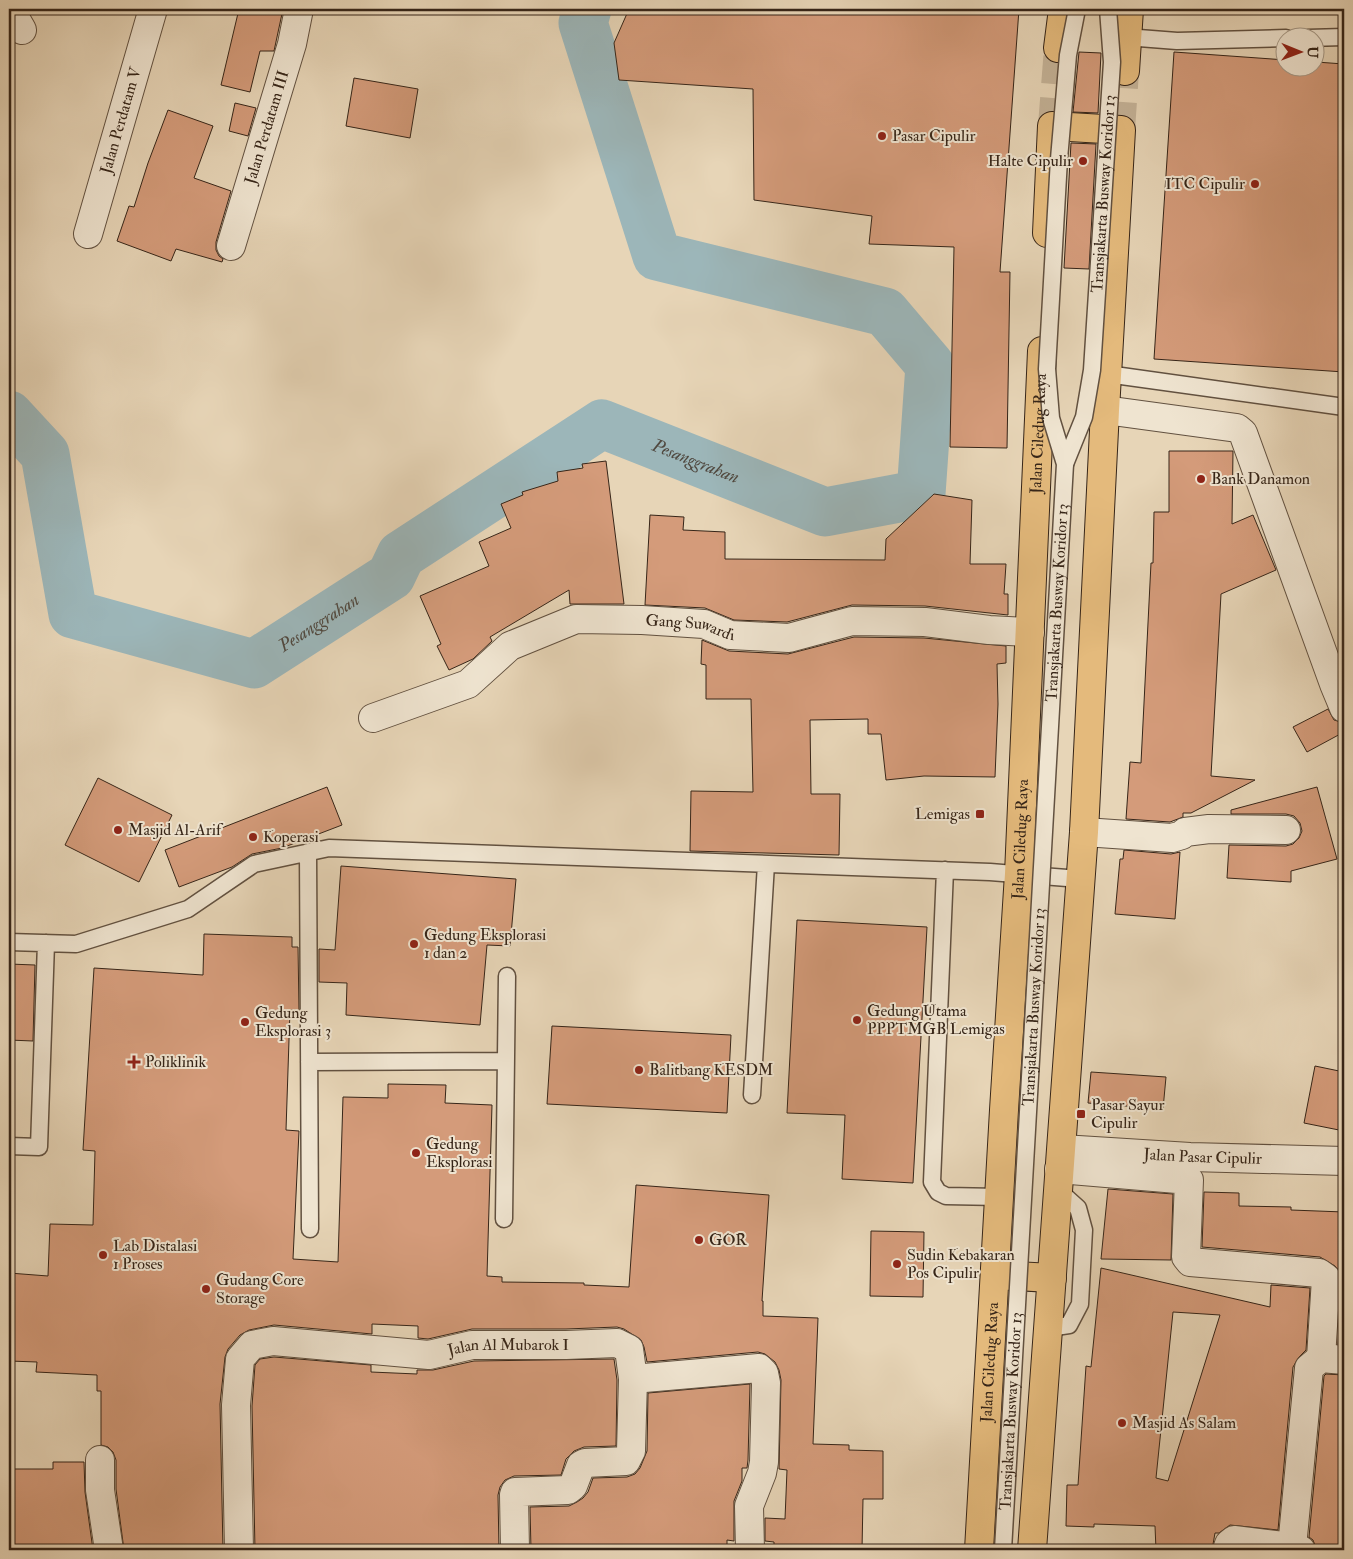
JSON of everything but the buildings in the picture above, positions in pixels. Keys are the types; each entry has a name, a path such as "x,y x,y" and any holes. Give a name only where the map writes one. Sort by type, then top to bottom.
{"main road":[{"path":"1058,48 1063,9"},
{"path":"1124,70 1129,9"},
{"name":"Jalan Ciledug Raya","path":"979,1550 1019,874 1052,126 1121,130 1107,374"},
{"path":"1032,1550 1084,832 1107,374"},
{"path":"995,1275 1052,1278"}],"street":[{"name":"Jalan Perdatam V","path":"88,234 153,9"},
{"name":"Jalan Perdatam III","path":"231,246 292,44 299,9"},
{"path":"1104,410 1237,428 1243,433 1344,708"},
{"name":"Gang Suwardi","path":"373,718 468,684 510,646 576,619 642,620 704,624 730,635 788,638 852,621 925,622 988,630 1030,632"},
{"path":"1084,832 1172,838 1185,832 1209,829 1286,830"},
{"name":"Jalan Pasar Cipulir","path":"1060,1169 1190,1169 1344,1161"},
{"path":"1190,1169 1186,1257 1190,1262 1319,1273 1326,1278 1333,1359 1309,1368 1296,1549 1234,1540 1229,1544 1227,1550"},
{"name":"Jalan Al Mubarok I","path":"239,1550 236,1405 240,1359 252,1345 273,1341 429,1355 472,1345 566,1346 617,1343 630,1349 633,1379"},
{"path":"514,1550 515,1492 568,1490 573,1486 581,1465 585,1463 626,1462 631,1451 633,1379 758,1368 764,1372 766,1383 764,1462 762,1473 749,1506 750,1550"},
{"path":"100,1460 100,1490 109,1550"}],"lane":[{"name":"Transjakarta Busway Koridor 13","path":"1003,1550 1064,464 1051,418 1047,369 1059,159 1068,56 1077,9"},
{"name":"Transjakarta Busway Koridor 13","path":"1064,464 1084,417 1092,370 1112,62 1108,9"},
{"path":"1326,37 1344,36"},
{"path":"1126,37 1177,41 1276,38"},
{"path":"1107,374 1344,407"},
{"path":"9,942 76,944 188,909 254,864 329,848 945,870 1080,879"},
{"path":"308,852 310,1229"},
{"path":"752,1095 766,864"},
{"path":"945,870 932,1182 938,1192 946,1196 1000,1197"},
{"path":"9,1146 39,1147 46,943"},
{"path":"504,1218 508,976"},
{"path":"309,1062 506,1061"},
{"path":"1048,1328 1070,1325 1080,1304 1082,1279 1084,1230 1078,1208 1060,1169"},
{"path":"1052,1278 1082,1279"}],"waterway":[{"name":"Pesanggrahan","path":"9,415 45,454 73,614 254,664 391,576 401,555 602,424 825,512 921,494 930,365 885,312 657,256 583,23 587,9"}],"tunnel":[{"path":"1052,126 1058,48"},
{"path":"1121,130 1125,71"}],"place":[{"name":"Pasar Cipulir","path":"882,136"},
{"name":"Halte Cipulir","path":"1083,161"},
{"name":"ITC Cipulir","path":"1255,184"},
{"name":"Bank Danamon","path":"1201,479"},
{"name":"Lemigas","path":"980,814"},
{"name":"Masjid Al-Arif","path":"118,830"},
{"name":"Koperasi","path":"253,837"},
{"name":"Gedung Eksplorasi 1 dan 2","path":"414,944"},
{"name":"Gedung Utama PPPTMGB Lemigas","path":"857,1020"},
{"name":"Gedung Eksplorasi 3","path":"245,1022"},
{"name":"Poliklinik","path":"134,1062"},
{"name":"Balitbang KESDM","path":"639,1070"},
{"name":"Pasar Sayur Cipulir","path":"1081,1114"},
{"name":"Gedung Eksplorasi","path":"416,1153"},
{"name":"GOR","path":"699,1240"},
{"name":"Lab Distalasi 1 Proses","path":"103,1255"},
{"name":"Sudin Kebakaran Pos Cipulir","path":"897,1264"},
{"name":"Gudang Core Storage","path":"206,1289"},
{"name":"Masjid As Salam","path":"1122,1423"}]}
